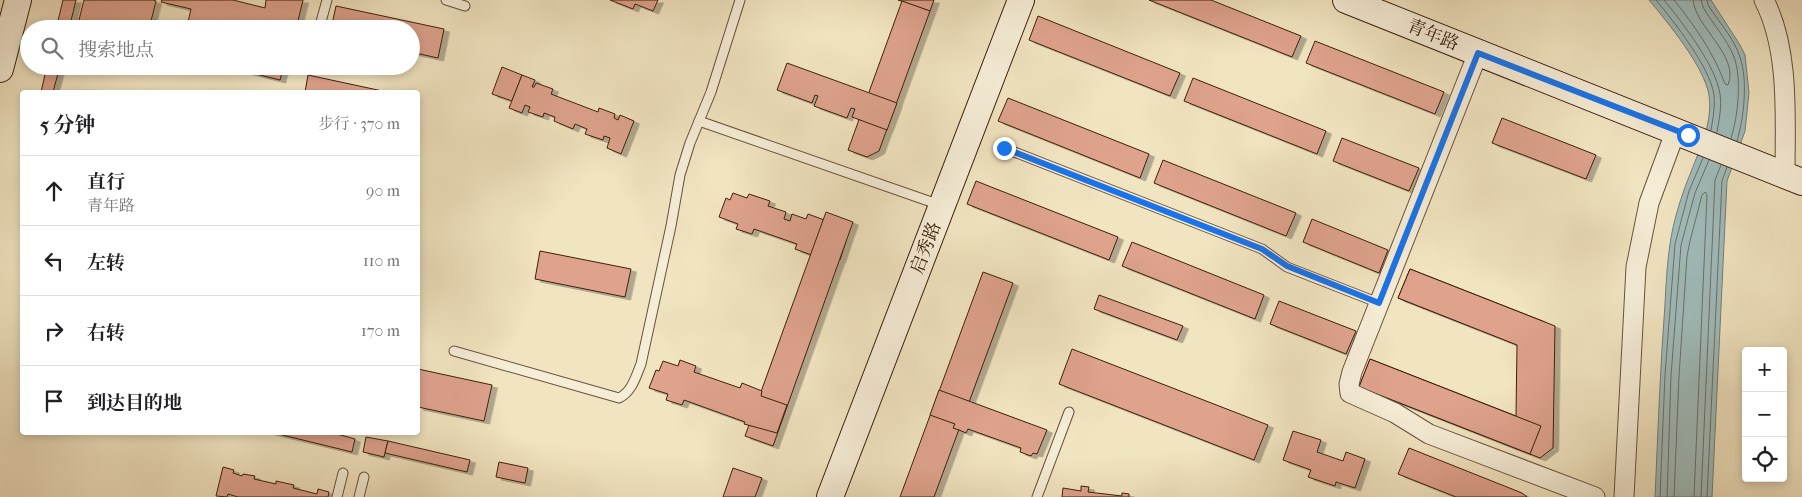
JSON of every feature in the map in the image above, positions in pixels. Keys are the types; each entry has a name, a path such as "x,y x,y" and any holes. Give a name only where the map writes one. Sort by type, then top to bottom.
{"street":[{"path":"0,69 18,0"},
{"name":"启秀路","path":"830,497 1022,0"},
{"path":"1764,0 1770,11 1784,78 1794,178"},
{"name":"青年路","path":"1352,1 1794,178"},
{"path":"1478,53 1352,372 1349,384 1350,393 1395,413 1429,434 1595,497"},
{"path":"1624,497 1636,266 1648,203 1682,133"}],"lane":[{"path":"321,20 327,0"},
{"path":"446,0 465,6"},
{"path":"454,351 619,398 625,395 632,385 641,364 680,176 711,92 740,0"},
{"path":"699,121 942,206"},
{"path":"1004,148 1262,249 1287,266 1379,303"},
{"path":"1037,497 1069,412"},
{"path":"337,497 343,473"},
{"path":"359,497 364,477"}],"water":[{"path":"1649,0 1711,0 1745,55 1749,93 1745,131 1727,181 1712,497 1655,497 1662,353 1670,244 1681,198 1705,135 1710,105 1706,84 1693,58"}],"building":[{"path":"63,0 76,0 71,20 58,20"},
{"path":"84,0 156,1 151,20 79,20"},
{"path":"162,0 233,0 265,8 266,0 303,0 298,20 188,20 191,9 161,2"},
{"path":"610,0 658,0 653,11 635,4 633,9"},
{"path":"898,0 934,0 930,11"},
{"path":"1149,0 1211,0 1301,36 1292,57"},
{"path":"902,1 930,11 879,151 867,157 848,150"},
{"path":"336,6 402,20 333,20"},
{"path":"1038,16 1180,73 1170,96 1029,40"},
{"path":"420,24 444,29 438,58 420,54"},
{"path":"1315,41 1444,92 1435,114 1306,63"},
{"path":"787,63 897,103 887,130 852,117 855,109 851,108 847,118 814,106 818,96 815,95 812,103 777,90"},
{"path":"502,67 522,75 512,101 492,94"},
{"path":"45,75 58,75 54,90 41,90"},
{"path":"260,75 281,75 280,80"},
{"path":"308,75 378,90 305,90"},
{"path":"522,75 535,80 532,87 536,83 553,89 551,94 598,112 599,108 615,114 614,118 618,120 620,115 634,121 621,154 607,148 610,138 604,136 603,140 585,134 587,129 575,124 573,129 554,121 555,117 544,113 543,117 528,112 530,107 525,105 522,113 509,108"},
{"path":"1193,78 1326,131 1317,154 1184,101"},
{"path":"1008,98 1149,154 1140,178 998,121"},
{"path":"1502,118 1596,155 1586,179 1492,143"},
{"path":"1342,138 1419,168 1409,191 1333,161"},
{"path":"1163,160 1296,213 1286,236 1154,183"},
{"path":"976,181 1118,237 1109,260 967,204"},
{"path":"733,193 747,198 749,194 770,201 768,206 786,212 784,219 790,221 792,214 806,219 808,214 830,222 829,227 842,232 840,239 846,241 840,260 816,251 814,256 795,249 797,244 754,229 752,234 736,229 738,224 719,217 726,198 730,200"},
{"path":"826,212 853,222 773,446 745,436"},
{"path":"1312,219 1388,250 1379,273 1303,242"},
{"path":"1132,242 1264,295 1255,319 1122,266"},
{"path":"540,251 631,269 625,297 535,279"},
{"path":"1410,269 1545,322 1533,351 1398,298"},
{"path":"1410,269 1555,326 1553,448 1540,458 1359,387 1370,359 1516,416 1517,345 1398,298"},
{"path":"983,272 1013,283 934,497 900,497"},
{"path":"1099,295 1183,326 1177,340 1094,309"},
{"path":"1279,301 1356,331 1346,354 1270,324"},
{"path":"1072,349 1268,425 1254,460 1059,384"},
{"path":"1370,359 1541,426 1530,454 1359,387"},
{"path":"680,360 696,366 694,372 740,388 742,383 762,391 761,396 787,405 777,433 744,424 745,422 684,400 682,405 666,400 668,394 649,388 656,370 659,371 663,361 678,366"},
{"path":"420,369 492,385 484,421 420,407"},
{"path":"939,390 1047,430 1037,454 1033,453 1031,456 1020,452 1021,448 968,429 966,433 953,428 955,424 930,415"},
{"path":"1293,431 1321,440 1317,452 1343,461 1346,452 1365,459 1355,488 1336,482 1335,486 1308,477 1311,470 1283,460"},
{"path":"282,435 341,435 355,439 352,452"},
{"path":"366,437 388,441 384,457 363,452"},
{"path":"388,441 470,460 467,472 385,453"},
{"path":"1409,448 1522,493 1527,497 1456,497 1398,474"},
{"path":"499,462 528,468 525,483 496,477"},
{"path":"223,467 234,470 233,473 242,476 243,474 255,476 254,479 276,484 276,481 294,485 293,488 317,494 318,489 329,492 328,497 238,497 228,494 227,497 216,496"},
{"path":"733,468 762,478 755,497 723,497"},
{"path":"1081,486 1089,487 1088,492 1122,496 1122,493 1129,494 1129,497 1062,497 1063,488 1081,491"}],"route":[{"path":"1004,148 1262,249 1287,266 1379,303 1478,53 1688,135"}]}
